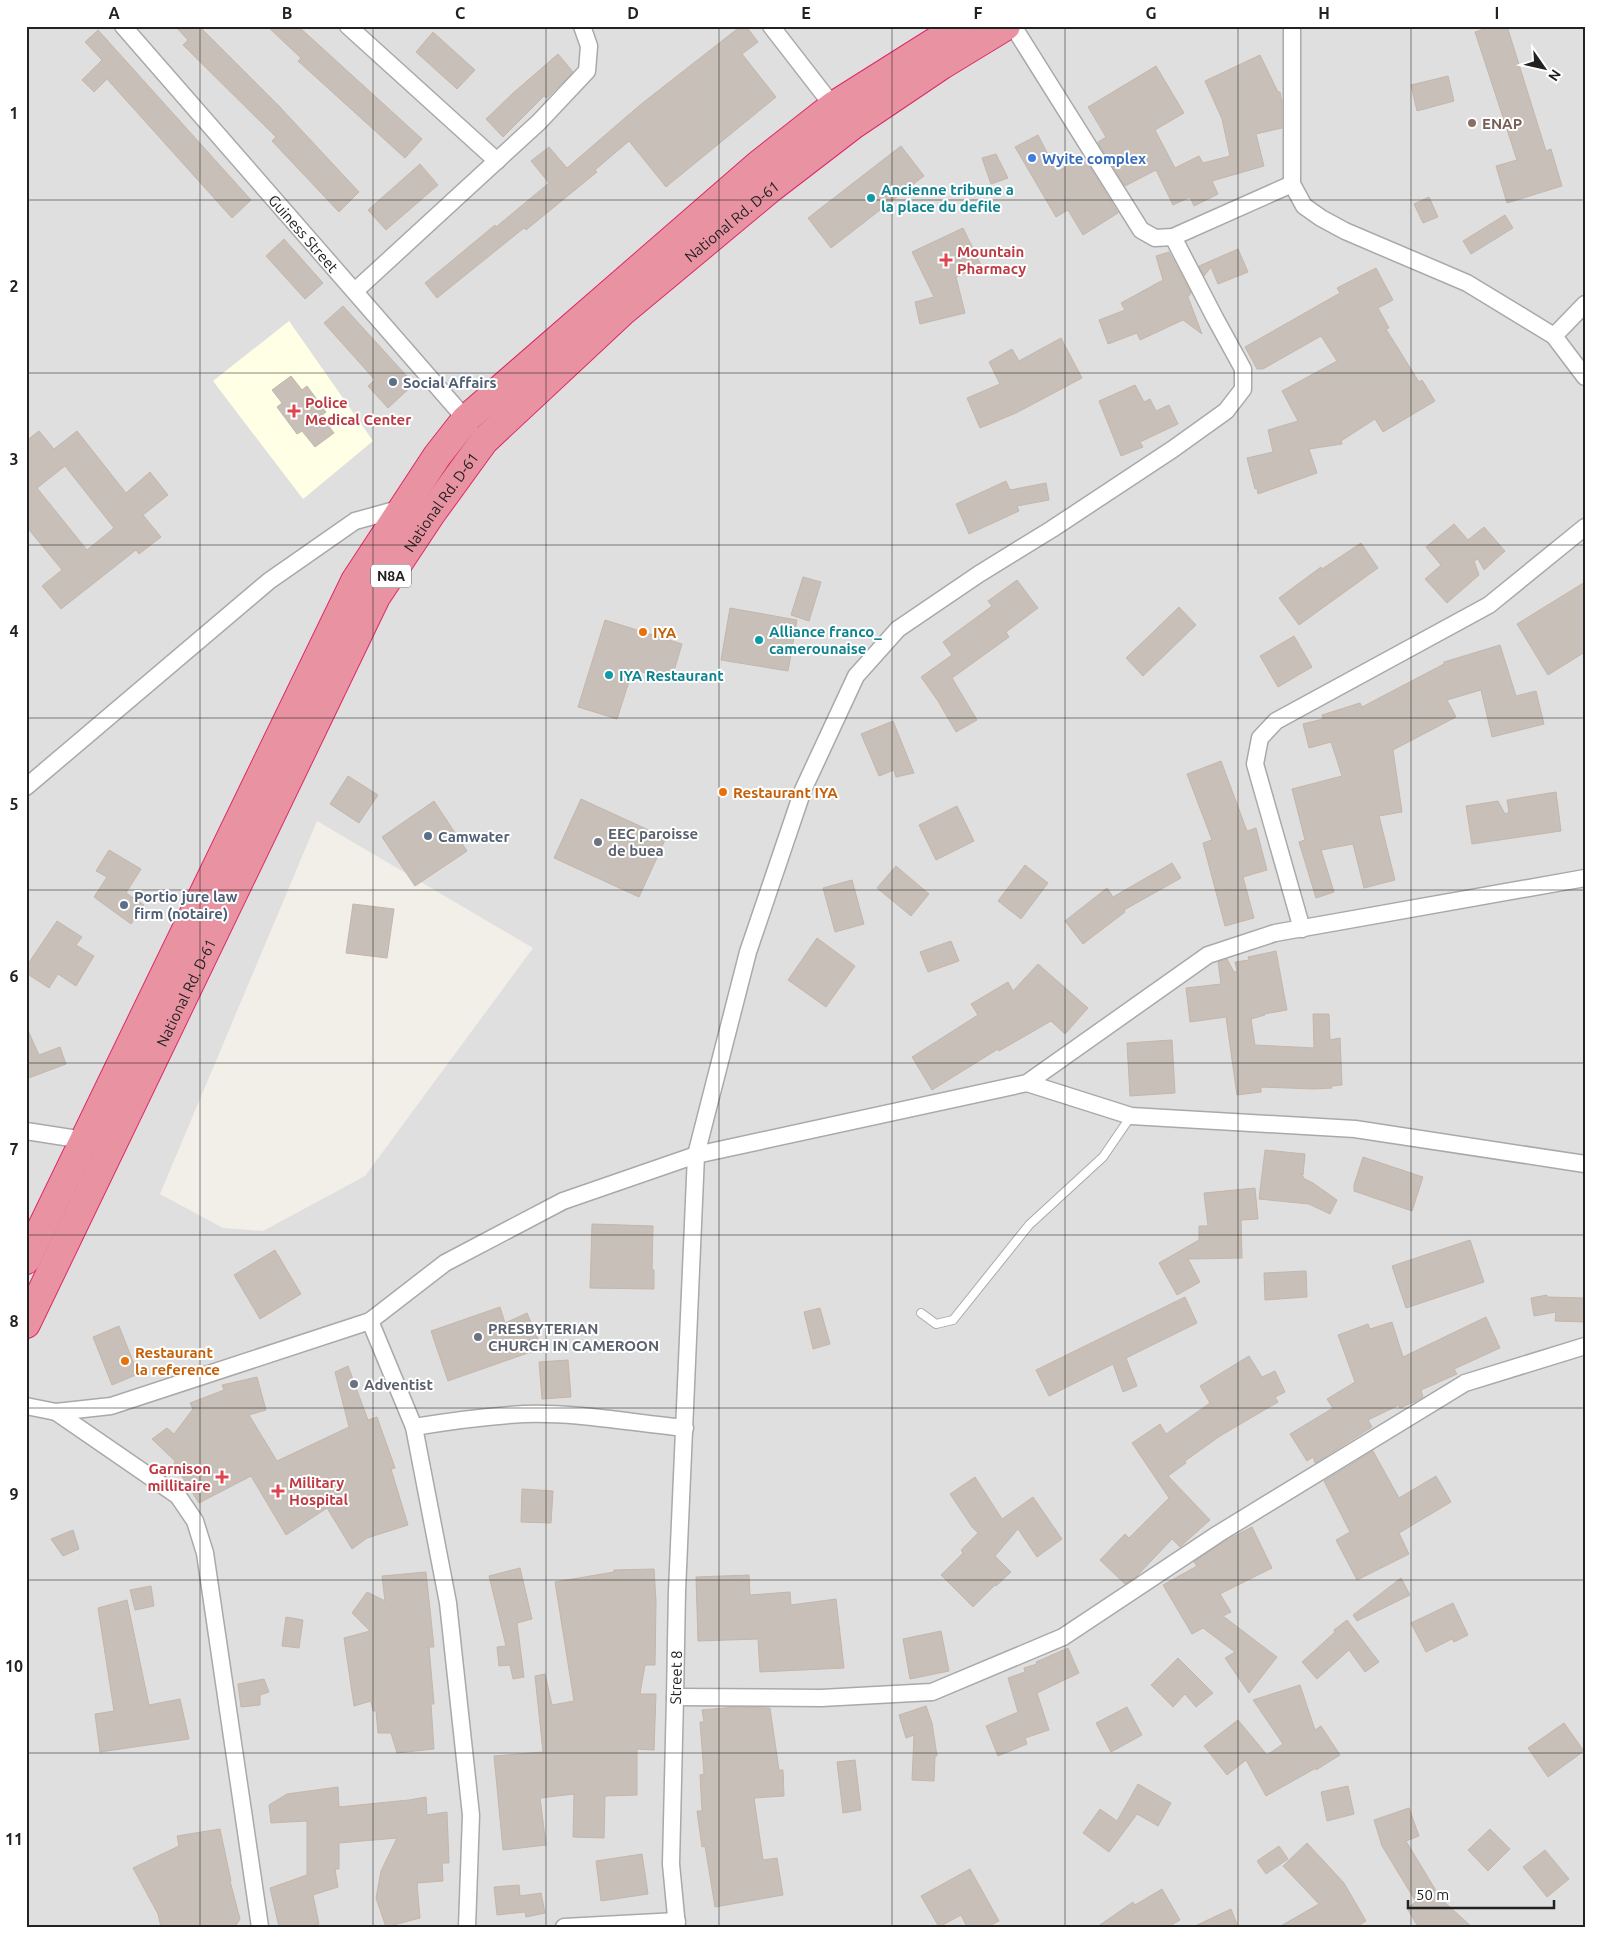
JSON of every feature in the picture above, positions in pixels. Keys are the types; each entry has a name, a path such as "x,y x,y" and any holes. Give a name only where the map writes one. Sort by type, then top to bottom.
{"highway":[{"name":"National Rd. D-61","path":"28,1254 355,581 437,456 466,418 758,165 833,106 960,26"},
{"name":"National Rd. D-61","path":"26,1324 376,597 431,514 484,441 622,312 770,188 852,125 942,65 1006,26"}],"street":[{"name":"Guiness Street","path":"123,26 466,418 484,441"},
{"path":"348,26 498,161"},
{"path":"355,291 498,161 539,122 587,71 589,46 582,26"},
{"path":"771,26 833,106"},
{"path":"1013,26 1141,230 1155,238 1173,237 1292,184"},
{"path":"1292,26 1292,184 1304,206 1345,231 1467,283 1554,336 1585,377"},
{"name":"Street 8","path":"677,1924 671,1864 675,1697 696,1156 748,952 804,790 856,676 898,629 978,574 1052,529 1173,449 1226,411 1243,389 1243,370 1173,237"},
{"path":"1554,336 1585,304"},
{"path":"26,787 269,582 355,521 402,508"},
{"path":"1302,929 1255,764 1260,738 1276,721 1489,605 1585,527"},
{"path":"26,1406 56,1412 111,1406 370,1321 445,1263 563,1201 696,1156 1027,1083 1208,955 1275,933 1585,878"},
{"path":"1027,1083 1131,1116 1355,1129 1585,1164"},
{"path":"26,1132 84,1140"},
{"path":"370,1321 414,1427 448,1603 471,1815 466,1927"},
{"path":"675,1697 821,1698 932,1692 1063,1637 1218,1534 1465,1383 1585,1346"},
{"path":"56,1412 178,1496 195,1521 205,1553 260,1927"},
{"path":"414,1427 466,1419 525,1414 578,1417 685,1428"},
{"path":"564,1927 677,1924"}],"lane":[{"path":"922,1313 936,1324 953,1320 1029,1226 1103,1157 1131,1116"}],"shaded area":[{"path":"26,26 1585,26 1585,1927 26,1927","holes":["317,821 533,948 365,1176 263,1231 223,1228 160,1194"]},
{"name":"Police Medical Center","path":"289,321 373,441 303,499 213,381"}],"building":[{"path":"175,26 199,26 278,105 359,192 339,212 272,141 276,137 183,45 188,40"},
{"path":"267,26 298,26 422,139 405,158 298,61 301,58"},
{"path":"741,26 746,26 758,42 742,54 776,97 666,187 629,141 595,170 597,172 526,230 524,228 437,298 425,283 549,183 531,161 549,147 567,168 640,105"},
{"path":"1493,26 1507,26 1546,151 1551,149 1562,186 1507,203 1496,166 1517,160 1475,32"},
{"path":"98,30 251,200 232,218 107,79 94,92 82,80 102,60 85,42"},
{"path":"433,32 475,70 457,89 416,52"},
{"path":"558,54 573,72 547,98 544,96 503,137 486,119"},
{"path":"1260,55 1278,92 1280,92 1282,103 1282,128 1256,134 1264,166 1212,181 1218,194 1194,206 1190,197 1173,205 1156,170 1125,186 1098,142 1106,137 1088,107 1156,66 1184,113 1155,130 1175,168 1199,156 1203,163 1230,156 1222,119 1205,81"},
{"path":"1448,76 1454,101 1417,111 1411,85"},
{"path":"1038,135 1057,172 1083,156 1118,213 1083,235 1068,210 1056,217 1015,147"},
{"path":"901,146 924,176 831,248 808,218"},
{"path":"996,154 1008,178 991,184 982,158"},
{"path":"420,164 438,185 386,230 368,210"},
{"path":"1429,197 1438,217 1423,223 1414,204"},
{"path":"1505,215 1513,228 1471,254 1463,241"},
{"path":"963,228 981,265 956,277 965,313 920,324 915,302 934,297 912,252"},
{"path":"284,239 323,283 305,299 266,256"},
{"path":"1238,249 1248,272 1218,284 1211,267 1204,276 1199,266"},
{"path":"1169,252 1191,293 1188,297 1202,334 1183,320 1140,340 1137,333 1108,344 1099,320 1125,310 1121,303 1163,280 1156,256"},
{"path":"1376,268 1393,300 1378,308 1389,328 1386,329 1419,382 1422,380 1435,401 1383,432 1375,419 1341,441 1342,444 1309,449 1317,473 1258,494 1247,458 1273,452 1268,430 1298,421 1282,391 1337,361 1321,336 1263,369 1257,369 1245,347 1340,293 1337,288"},
{"path":"343,306 414,384 388,408 368,386 375,380 324,323"},
{"path":"1061,338 1082,378 1016,413 980,428 967,398 1000,384 989,362 1012,349 1019,361"},
{"path":"291,376 302,390 307,386 326,412 321,416 334,433 315,447 302,431 297,434 277,407 282,403 272,390"},
{"path":"1135,385 1144,402 1150,399 1156,411 1169,405 1178,424 1140,442 1143,447 1121,456 1099,401"},
{"path":"39,431 54,449 77,431 126,493 150,472 168,495 143,515 161,537 139,554 136,550 61,609 42,586 62,570 26,526 26,441","holes":["65,466 114,528 87,550 37,488"]},
{"path":"1006,481 1010,490 1046,483 1049,500 1017,506 1019,511 969,534 956,504"},
{"path":"1454,524 1468,540 1484,527 1505,551 1484,570 1478,559 1474,561 1479,575 1447,603 1425,579 1441,565 1426,547"},
{"path":"1361,543 1378,568 1299,625 1279,598 1321,567 1322,569"},
{"path":"803,577 821,582 809,621 791,615"},
{"path":"1017,580 1038,608 1006,632 1009,637 952,678 977,720 956,732 921,677 952,655 943,642 992,606 988,601"},
{"path":"1585,582 1585,652 1548,675 1517,624"},
{"path":"1179,607 1196,625 1143,676 1126,658"},
{"name":"Alliance franco_ camerounaise","path":"730,608 797,620 788,671 721,660"},
{"name":"IYA Restaurant","path":"605,620 682,644 671,681 633,669 617,719 578,707"},
{"path":"1294,636 1312,667 1278,687 1260,656"},
{"path":"1500,645 1516,696 1536,691 1544,724 1492,737 1481,690 1447,700 1456,717 1393,750 1402,812 1379,816 1395,880 1364,888 1353,844 1321,850 1334,892 1316,898 1299,842 1305,840 1292,789 1342,776 1331,742 1309,748 1303,724 1323,719 1322,715 1360,703 1362,707 1444,664 1444,662"},
{"path":"893,721 914,773 896,777 894,770 879,776 861,734"},
{"path":"1221,761 1247,831 1256,828 1267,870 1243,877 1254,918 1225,926 1203,843 1212,840 1187,774"},
{"path":"348,776 378,795 359,823 330,804"},
{"path":"1556,792 1561,831 1472,844 1466,806 1498,801 1505,814 1509,812 1507,800"},
{"path":"581,799 666,838 639,897 554,858"},
{"path":"434,801 467,851 415,886 382,837"},
{"path":"957,806 974,841 936,860 919,825"},
{"path":"109,850 141,869 126,893 144,905 131,924 94,897 107,877 96,871"},
{"path":"1172,863 1181,878 1124,910 1125,912 1083,944 1065,921 1107,888 1113,897"},
{"path":"1025,865 1048,883 1021,919 998,901"},
{"path":"896,866 929,894 911,916 877,888"},
{"path":"852,880 864,924 835,932 823,888"},
{"path":"353,904 394,909 387,958 346,953"},
{"path":"57,921 82,937 76,945 94,956 76,986 58,974 49,988 26,973 26,967"},
{"path":"817,938 855,966 826,1007 788,980"},
{"path":"951,941 959,961 928,972 920,952"},
{"path":"1276,951 1287,1010 1264,1014 1251,1019 1255,1045 1314,1048 1313,1014 1329,1014 1330,1040 1340,1038 1342,1085 1331,1086 1332,1088 1314,1089 1261,1087 1261,1092 1237,1095 1226,1017 1190,1022 1186,988 1221,984 1218,962 1227,959 1234,972 1237,971 1235,962 1249,960 1248,957"},
{"path":"1038,964 1088,1008 1065,1034 1051,1021 999,1051 998,1049 932,1090 912,1057 978,1015 971,1004 1008,982 1013,991"},
{"path":"26,1026 39,1055 60,1047 66,1064 26,1079"},
{"path":"1172,1040 1175,1093 1130,1096 1127,1043"},
{"path":"1265,1150 1305,1154 1303,1175 1300,1174 1303,1178 1337,1200 1330,1214 1309,1204 1259,1199"},
{"path":"1363,1157 1423,1177 1412,1211 1354,1191 1354,1185"},
{"path":"1255,1188 1258,1219 1241,1220 1242,1258 1188,1259 1200,1282 1177,1295 1159,1263 1199,1240 1199,1226 1208,1226 1204,1193"},
{"path":"592,1224 653,1226 652,1270 654,1270 654,1289 590,1288"},
{"path":"1470,1240 1484,1282 1406,1308 1392,1266"},
{"path":"275,1250 301,1294 260,1319 234,1275"},
{"path":"1306,1271 1307,1297 1265,1300 1264,1273"},
{"path":"1547,1295 1547,1297 1585,1298 1585,1322 1555,1321 1556,1312 1534,1316 1531,1298"},
{"path":"1185,1297 1197,1323 1126,1358 1137,1386 1123,1392 1113,1364 1049,1396 1036,1370"},
{"path":"500,1307 505,1323 527,1313 542,1348 448,1381 431,1331"},
{"path":"820,1308 830,1344 813,1349 804,1312"},
{"path":"1486,1317 1500,1348 1454,1369 1457,1374 1421,1390 1423,1397 1416,1401 1400,1408 1399,1405 1368,1420 1372,1427 1315,1463 1313,1457 1307,1461 1290,1434 1333,1408 1327,1399 1355,1382 1338,1335 1368,1324 1370,1329 1392,1322 1403,1357"},
{"path":"119,1326 138,1374 112,1385 93,1337"},
{"path":"1249,1356 1262,1377 1275,1371 1285,1392 1275,1397 1278,1402 1220,1436 1185,1461 1186,1463 1168,1476 1210,1520 1180,1547 1172,1539 1136,1577 1125,1584 1100,1560 1125,1534 1129,1538 1169,1498 1132,1443 1160,1424 1166,1434 1210,1403 1200,1386"},
{"path":"568,1360 571,1397 542,1399 539,1362"},
{"path":"348,1366 368,1420 377,1417 395,1468 391,1469 408,1525 367,1538 352,1549 327,1508 286,1535 251,1476 199,1503 174,1464 175,1461 152,1439 167,1428 174,1434 193,1409 190,1403 224,1390 222,1385 257,1377 266,1410 249,1415 277,1461 349,1427 335,1372"},
{"path":"1373,1451 1399,1498 1436,1476 1451,1502 1399,1533 1409,1554 1357,1580 1336,1540 1350,1532 1324,1481"},
{"path":"975,1477 1002,1519 1033,1497 1062,1539 1037,1557 1018,1529 995,1556 1011,1572 973,1607 941,1575 963,1553 961,1550 978,1533 950,1494"},
{"path":"522,1489 553,1491 551,1523 521,1522"},
{"path":"1252,1527 1272,1568 1220,1594 1231,1612 1223,1616 1277,1657 1249,1693 1225,1658 1235,1652 1203,1628 1192,1634 1163,1585 1197,1566 1194,1562 1223,1542"},
{"path":"73,1530 79,1549 63,1556 51,1539"},
{"path":"520,1568 532,1619 517,1623 524,1677 513,1679 510,1665 499,1666 497,1647 506,1646 489,1576"},
{"path":"654,1569 656,1601 655,1665 645,1665 640,1694 656,1694 654,1750 637,1749 637,1795 605,1796 604,1838 573,1837 574,1794 540,1798 546,1845 503,1850 494,1756 543,1752 535,1676 545,1674 552,1705 574,1701 555,1582 614,1572 614,1570"},
{"path":"426,1572 434,1647 429,1647 434,1704 431,1704 434,1749 397,1753 391,1733 378,1733 376,1711 373,1711 371,1701 354,1706 344,1638 370,1631 352,1613 367,1592 385,1601 382,1576"},
{"path":"749,1575 750,1595 790,1592 791,1605 836,1599 844,1668 760,1672 758,1639 698,1641 696,1577"},
{"path":"1401,1578 1410,1595 1357,1621 1353,1615"},
{"path":"151,1586 154,1606 135,1610 130,1590"},
{"path":"127,1600 149,1705 180,1699 189,1739 100,1752 95,1714 114,1711 98,1608"},
{"path":"1453,1603 1468,1635 1454,1642 1452,1639 1426,1652 1411,1623"},
{"path":"286,1617 303,1620 299,1648 282,1646"},
{"path":"1347,1620 1379,1662 1365,1672 1349,1650 1317,1679 1302,1662 1335,1632 1334,1630"},
{"path":"941,1631 949,1671 910,1679 903,1639"},
{"path":"1068,1648 1079,1673 1037,1693 1049,1730 1025,1738 1027,1744 998,1756 986,1726 1018,1712 1008,1678 1025,1672 1024,1668 1037,1664 1036,1662"},
{"path":"1178,1658 1213,1693 1196,1707 1185,1694 1173,1707 1151,1685"},
{"path":"264,1679 269,1692 260,1695 260,1705 241,1707 238,1684"},
{"path":"1300,1685 1315,1730 1321,1726 1340,1755 1266,1796 1246,1760 1227,1775 1204,1746 1238,1720 1267,1755 1283,1744 1253,1700"},
{"path":"926,1706 932,1723 937,1756 935,1756 934,1781 912,1780 914,1735 906,1738 899,1715"},
{"path":"735,1707 770,1708 779,1770 783,1770 784,1796 754,1798 763,1860 777,1858 783,1895 715,1907 705,1846 702,1847 697,1811 702,1811 700,1775 704,1774 700,1722 704,1722 702,1710"},
{"path":"1127,1707 1142,1735 1111,1752 1096,1723"},
{"path":"1564,1723 1584,1751 1548,1777 1528,1748"},
{"path":"855,1760 861,1810 843,1813 837,1762"},
{"path":"1138,1784 1171,1803 1158,1826 1137,1814 1109,1852 1083,1833 1100,1809 1117,1821"},
{"path":"1348,1786 1354,1814 1327,1821 1321,1792"},
{"path":"338,1787 339,1807 426,1797 427,1815 447,1812 449,1863 442,1863 443,1881 417,1883 420,1918 386,1927 376,1898 381,1871 397,1838 339,1843 339,1869 335,1869 338,1887 313,1895 319,1924 307,1927 279,1927 270,1888 307,1875 307,1821 271,1823 269,1805 287,1794"},
{"path":"1409,1808 1419,1836 1406,1841 1441,1899 1472,1927 1418,1927 1407,1908 1416,1902 1382,1846 1374,1820"},
{"path":"220,1829 230,1881 240,1919 235,1927 161,1927 158,1914 133,1868 179,1846 177,1836"},
{"path":"1490,1829 1510,1849 1488,1871 1468,1850"},
{"path":"1307,1843 1344,1883 1366,1921 1356,1927 1279,1927 1319,1904 1283,1866"},
{"path":"1279,1846 1288,1859 1266,1874 1257,1861"},
{"path":"1545,1850 1569,1879 1547,1897 1523,1867"},
{"path":"642,1854 648,1894 601,1901 596,1861"},
{"path":"970,1869 999,1921 987,1927 967,1927 961,1915 939,1927 921,1896"},
{"path":"519,1885 520,1896 541,1893 545,1913 526,1917 525,1912 497,1915 494,1887"},
{"path":"1162,1889 1180,1920 1168,1927 1097,1927 1133,1902 1135,1905"},
{"path":"1231,1909 1238,1927 1193,1927"}],"place":[{"name":"ENAP","path":"1472,123"},
{"name":"Wyite complex","path":"1032,158"},
{"name":"Ancienne tribune a la place du defile","path":"871,198"},
{"name":"Mountain Pharmacy","path":"946,260"},
{"name":"Social Affairs","path":"393,382"},
{"name":"Police Medical Center","path":"294,411"},
{"name":"IYA","path":"643,632"},
{"name":"Alliance franco_ camerounaise","path":"759,640"},
{"name":"IYA Restaurant","path":"609,675"},
{"name":"Restaurant IYA","path":"723,792"},
{"name":"Camwater","path":"428,836"},
{"name":"EEC paroisse de buea","path":"598,842"},
{"name":"Portio jure law firm (notaire)","path":"124,905"},
{"name":"PRESBYTERIAN CHURCH IN CAMEROON","path":"478,1337"},
{"name":"Restaurant la reference","path":"125,1361"},
{"name":"Adventist","path":"354,1384"},
{"name":"Garnison millitaire","path":"222,1477"},
{"name":"Military Hospital","path":"278,1491"}]}
